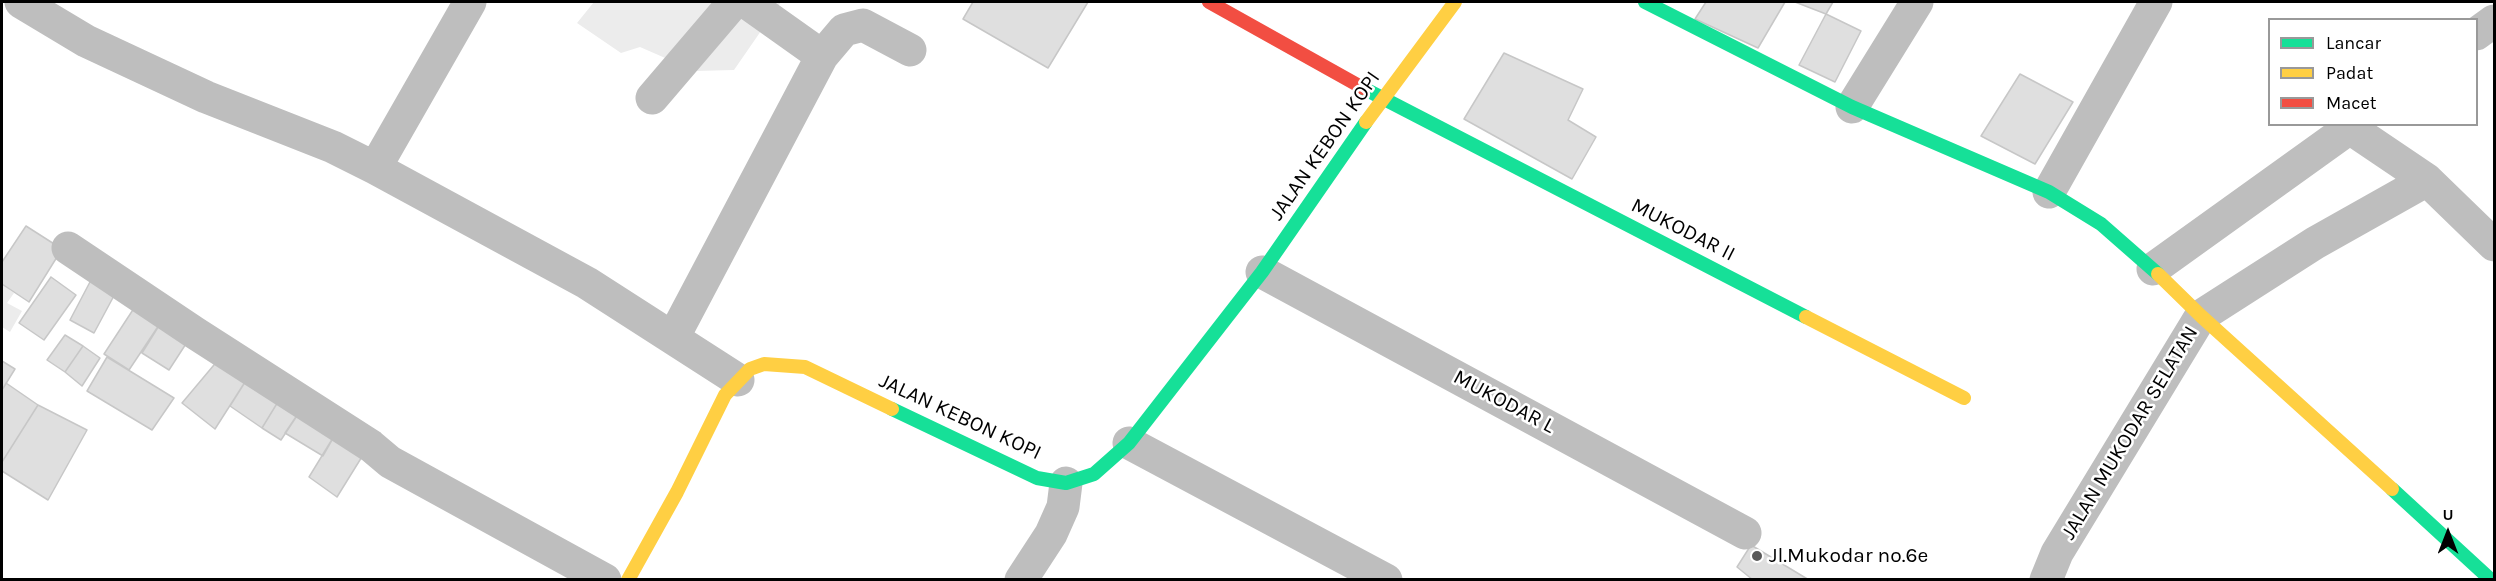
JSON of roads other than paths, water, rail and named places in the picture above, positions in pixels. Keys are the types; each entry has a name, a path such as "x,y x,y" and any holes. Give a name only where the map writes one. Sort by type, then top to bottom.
{"street":[{"path":"21,2 86,41 206,97 333,147 375,168 587,283 738,380"},
{"path":"375,168 470,2"},
{"path":"652,98 734,2"},
{"path":"746,2 822,56"},
{"name":"MUKODAR II","path":"1209,2 1382,99 1964,398"},
{"name":"JALAN KEBON KOPI","path":"628,579 677,492 725,395 750,369 764,364 805,367 1037,478 1066,483 1094,474 1130,443 1262,272 1382,99 1455,2"},
{"path":"1645,2 1852,107 2049,192 2101,224 2491,579"},
{"path":"1852,107 1917,2"},
{"path":"2049,192 2156,2"},
{"path":"2478,33 2494,21"},
{"path":"673,338 822,56 844,30 863,25 910,50"},
{"path":"2153,269 2353,126 2427,180 2494,245"},
{"name":"JALAN MUKODAR SELATAN","path":"2046,579 2056,553 2201,316 2315,243 2427,180"},
{"path":"68,248 371,446 390,462 606,579"},
{"name":"MUKODAR L","path":"1262,272 1745,533"},
{"path":"1130,443 1386,579"},
{"path":"1021,579 1051,534 1063,507 1066,483"}],"place":[{"name":"Jl.Mukodar no.6e","path":"1757,556"}]}
